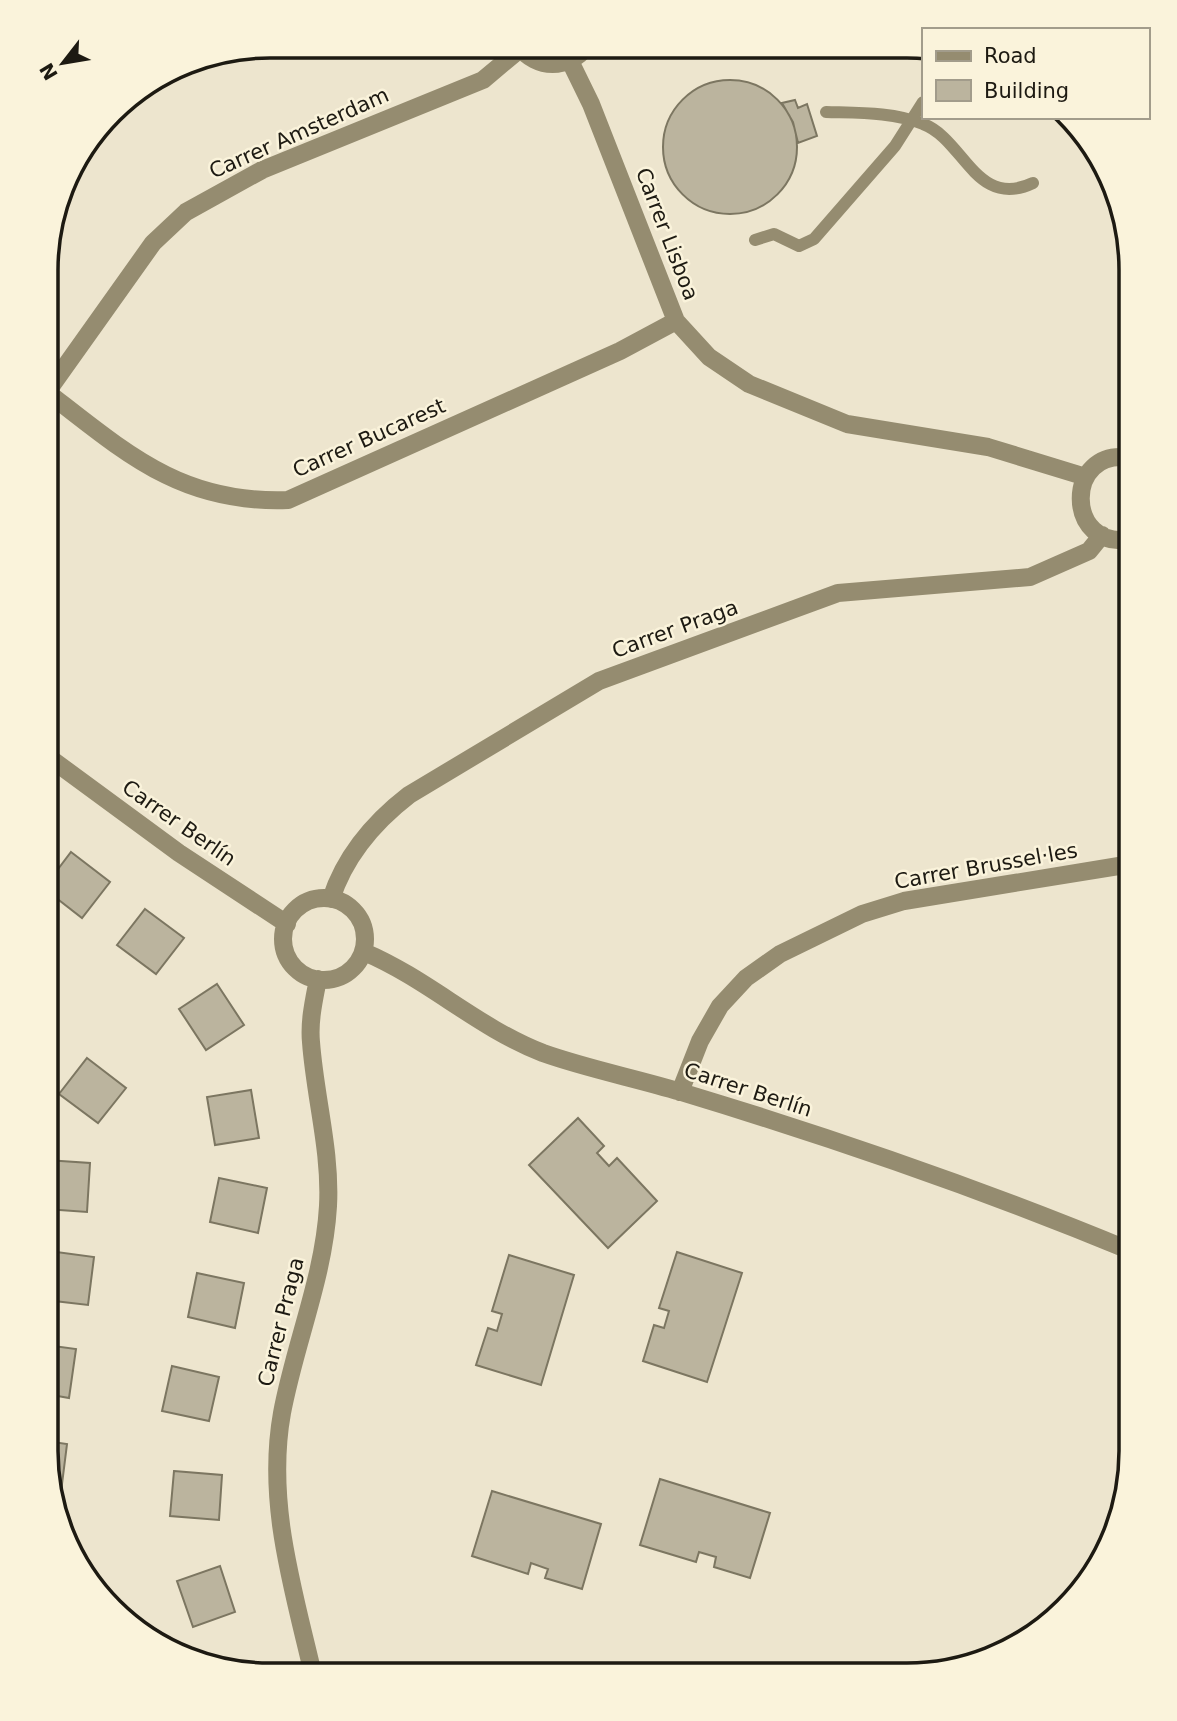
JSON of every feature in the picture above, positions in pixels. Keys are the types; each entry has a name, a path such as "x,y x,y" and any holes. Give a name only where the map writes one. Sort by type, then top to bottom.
{"street":[{"name":"Carrer Amsterdam","path":"58,377 153,243 187,212 262,170 483,80 508,58"},
{"path":"529,58 543,64 557,65 573,58"},
{"name":"Carrer Lisboa","path":"570,61 591,104 676,321 709,357 749,383 797,406 847,424 988,447 1086,477"},
{"name":"Carrer Bucarest","path":"58,401 116,446 150,468 180,482 216,495 254,501 288,499 620,351 676,321"},
{"path":"1119,457 1102,461 1086,477 1080,495 1081,507 1092,528 1112,540 1119,540"},
{"name":"Carrer Praga","path":"331,899 356,849 387,812 409,795 599,681 838,593 1030,577 1088,551 1102,535"},
{"name":"Carrer Berlín","path":"58,764 179,853 287,924"},
{"name":"Carrer Brussel·les","path":"681,1092 700,1041 720,1006 746,978 780,954 862,914 904,901 1119,866"},
{"path":"331,899 347,905 357,914 363,926 364,952 348,973 335,979 318,979 296,969 288,958 284,945 287,924 298,908 309,901 331,899"},
{"name":"Carrer Berlín","path":"364,952 397,966 489,1029 546,1054 681,1092 910,1166 1119,1246"},
{"name":"Carrer Praga","path":"310,1663 292,1592 281,1533 278,1464 284,1404 317,1276 328,1205 327,1165 311,1042 318,979"}],"lane":[{"path":"755,240 774,234 799,246 814,239 843,209 914,121 922,104"},
{"path":"826,112 884,114 914,121 933,129 986,181 1005,189 1023,188 1033,183"}],"building":[{"path":"730,80 756,85 777,100 792,121 797,147 792,173 777,194 756,209 730,214 704,209 683,194 668,173 663,147 668,121 683,100 704,85"},
{"path":"795,100 798,108 807,104 817,136 798,143 793,122 782,103"},
{"path":"71,852 110,882 82,918 58,899 58,869"},
{"path":"145,909 184,938 156,974 117,945"},
{"path":"217,984 244,1025 206,1050 179,1009"},
{"path":"87,1058 126,1088 98,1123 59,1094"},
{"path":"251,1090 259,1138 215,1145 207,1097"},
{"path":"578,1118 604,1146 597,1153 609,1166 617,1158 657,1201 608,1248 529,1165"},
{"path":"58,1161 90,1163 87,1212 58,1210"},
{"path":"219,1178 267,1188 258,1233 210,1222"},
{"path":"58,1252 94,1257 88,1305 58,1301"},
{"path":"677,1252 742,1273 707,1382 643,1361 654,1325 664,1328 669,1311 659,1308"},
{"path":"509,1255 574,1275 541,1385 476,1365 488,1328 497,1331 502,1314 492,1311"},
{"path":"197,1273 244,1283 235,1328 188,1317"},
{"path":"58,1347 76,1349 69,1398 58,1396"},
{"path":"172,1366 219,1377 209,1421 162,1411"},
{"path":"58,1443 67,1444 61,1488"},
{"path":"174,1471 222,1475 219,1520 170,1516"},
{"path":"660,1479 770,1513 750,1578 714,1567 716,1557 699,1552 696,1562 640,1545"},
{"path":"492,1491 601,1524 582,1589 545,1578 548,1569 531,1563 528,1574 472,1556"},
{"path":"220,1566 235,1612 193,1627 177,1581"}]}
